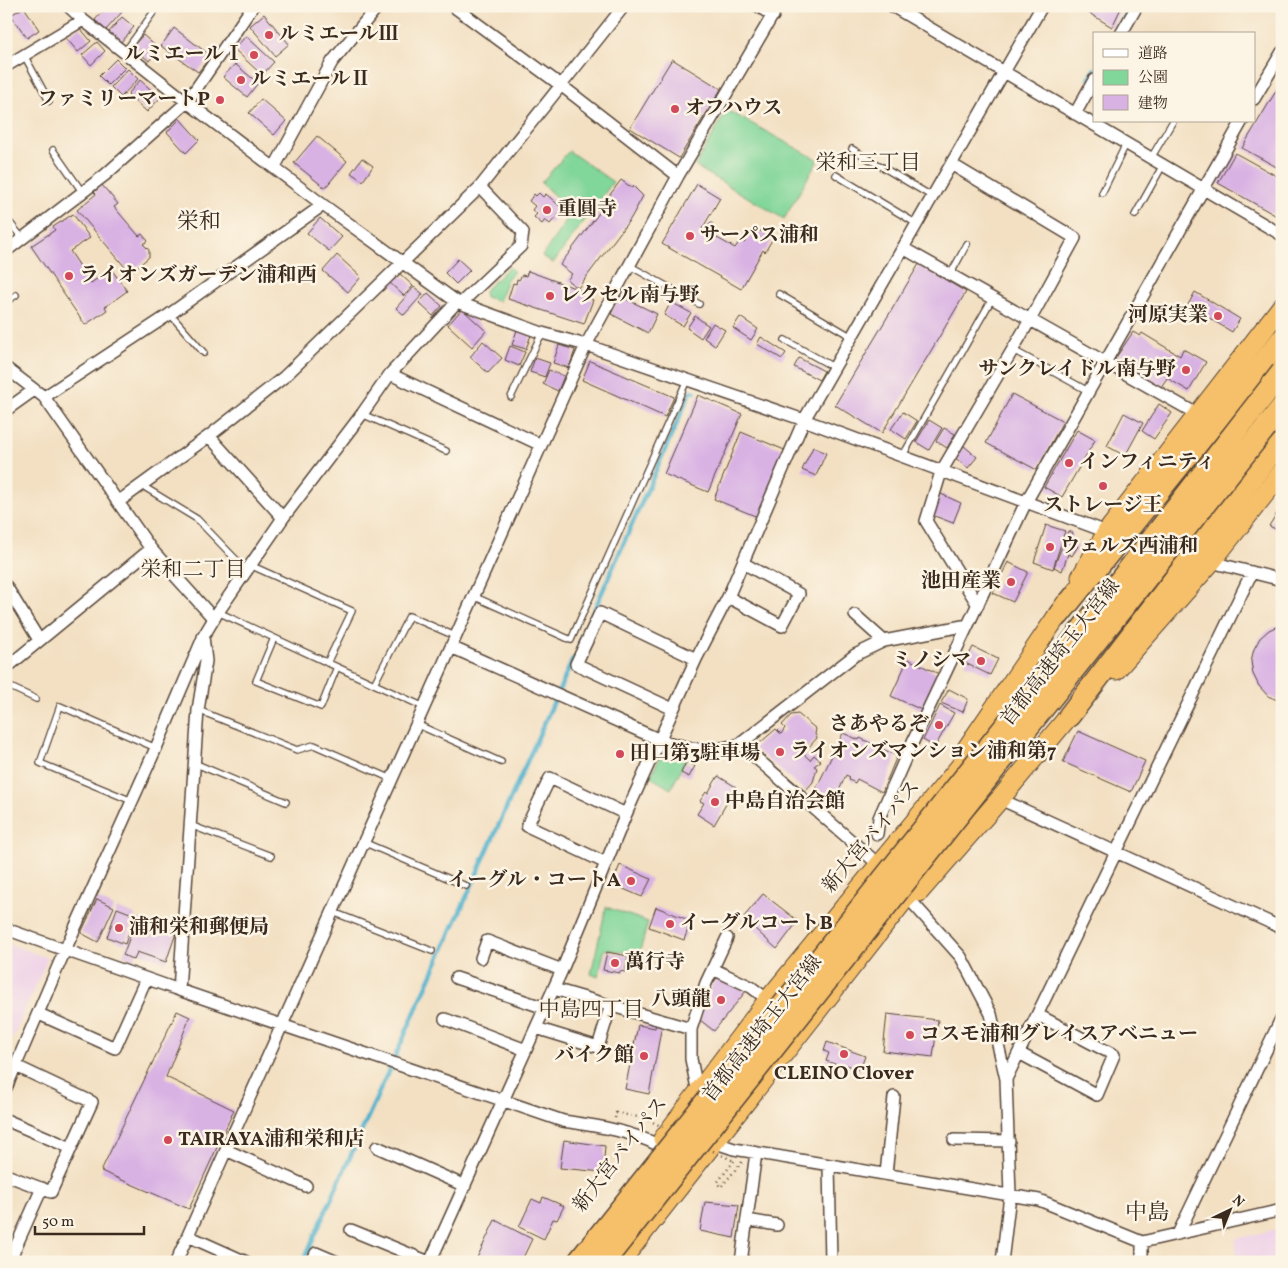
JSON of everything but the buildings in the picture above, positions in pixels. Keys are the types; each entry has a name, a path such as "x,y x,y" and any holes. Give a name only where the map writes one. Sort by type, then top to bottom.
{"highway":[{"path":"1059,615 1107,532 1282,306"},
{"path":"926,806 1059,615 1282,339"},
{"name":"首都高速埼玉大宮線","path":"578,1262 1061,656 1282,372"},
{"name":"新大宮バイパス","path":"566,1262 768,1000 878,864 1282,380"},
{"path":"620,1262 886,925 1282,403"},
{"name":"首都高速埼玉大宮線","path":"604,1262 1282,407"},
{"path":"886,925 911,901 1069,716 1282,439"},
{"path":"1069,716 1116,670 1211,562 1282,472"}],"street":[{"path":"68,6 124,53 274,168 402,263 459,302 542,332 586,345 804,420 1107,532"},
{"path":"6,251 83,193 187,102 253,6"},
{"path":"274,168 332,62 378,6"},
{"path":"453,6 562,86 678,176"},
{"path":"118,502 284,377 480,187 624,6"},
{"path":"176,1262 586,345 678,176 775,11 758,6"},
{"path":"892,6 1282,235"},
{"path":"350,1230 430,1262 554,989 626,814 696,659 728,597 804,420 1042,6"},
{"path":"1122,32 1137,6"},
{"path":"6,66 83,20"},
{"path":"1256,97 1282,52"},
{"path":"1075,114 1093,82"},
{"path":"877,834 879,818 908,752 1026,502 1241,122"},
{"path":"951,164 1075,238 1013,350 941,472 926,521 978,605"},
{"path":"6,1088 203,637 283,518 390,374 459,302 521,246 523,232 480,187"},
{"path":"6,410 39,393 170,314 323,205"},
{"path":"903,248 1197,414"},
{"path":"6,368 39,393 151,549 216,616"},
{"path":"390,374 541,445"},
{"path":"208,436 283,518"},
{"path":"6,668 151,549"},
{"path":"1211,562 1282,580"},
{"path":"728,597 782,626 800,594 743,563"},
{"path":"1006,1079 1252,572"},
{"path":"6,586 39,640"},
{"path":"673,710 576,664 600,612 696,659"},
{"path":"855,615 884,641"},
{"path":"451,647 660,740 694,750 724,750 740,744 855,655 884,641 968,625"},
{"path":"179,990 198,710 206,661 203,637"},
{"path":"740,744 878,864"},
{"path":"606,863 527,826 550,778 626,814"},
{"path":"1000,799 1282,928"},
{"path":"911,901 961,957 991,1014 1006,1079 1009,1141 1010,1195 1002,1262"},
{"path":"6,929 146,979 563,1121 619,1130 639,1136 658,1145"},
{"path":"698,1093 690,1058 691,1029 706,983 727,938"},
{"path":"481,958 487,941 562,970"},
{"path":"713,969 751,987 768,1000"},
{"path":"456,978 545,1008"},
{"path":"38,1014 115,1048 146,979"},
{"path":"554,989 691,1029"},
{"path":"536,1028 598,1047 610,1005"},
{"path":"1019,1053 1097,1095 1114,1055 1038,1015"},
{"path":"1178,1234 1282,1018"},
{"path":"445,1019 526,1050"},
{"path":"6,1175 51,1192 92,1102 16,1066"},
{"path":"886,1174 894,1097"},
{"path":"6,1120 71,1148"},
{"path":"954,1140 1009,1141"},
{"path":"714,1142 734,1149 1039,1200 1142,1242 1282,1210"},
{"path":"377,1147 465,1186"},
{"path":"226,1150 306,1186"},
{"path":"741,1262 756,1152"},
{"path":"829,1165 831,1262"},
{"path":"9,1262 42,1188"},
{"path":"747,1220 777,1225"},
{"path":"188,1236 246,1262"},
{"path":"1142,1242 1142,1262"},
{"path":"312,1262 316,1253 337,1262"}],"lane":[{"path":"124,53 158,6"},
{"path":"24,55 49,101"},
{"path":"1151,158 1172,122"},
{"path":"1102,193 1126,144"},
{"path":"852,149 933,197"},
{"path":"53,150 83,193"},
{"path":"1135,215 1162,165"},
{"path":"836,175 917,224"},
{"path":"6,218 23,239"},
{"path":"950,275 967,244"},
{"path":"630,266 699,304"},
{"path":"779,294 852,337"},
{"path":"6,302 16,296"},
{"path":"902,457 992,299"},
{"path":"170,314 204,353"},
{"path":"511,397 542,332"},
{"path":"785,340 835,368"},
{"path":"1013,350 1088,392"},
{"path":"473,596 571,640 687,380"},
{"path":"362,414 446,452"},
{"path":"141,485 197,519 249,568 352,611 327,662"},
{"path":"216,616 274,638 424,707"},
{"path":"374,684 409,616 455,636"},
{"path":"274,638 256,681 321,707 337,667"},
{"path":"6,685 36,699"},
{"path":"132,801 40,763 60,706 156,748"},
{"path":"198,710 297,750 314,745 392,779"},
{"path":"416,724 501,762"},
{"path":"194,763 286,802"},
{"path":"190,825 271,856"},
{"path":"364,842 466,886"},
{"path":"332,912 432,951"}],"path":[{"path":"624,1120 615,1118 616,1113 644,1118"},
{"path":"734,1162 717,1183 721,1187 739,1166"}],"shaded area":[{"path":"6,943 48,958 6,1053"},
{"path":"1282,1228 1282,1262 1238,1262 1235,1239"}],"green space":[{"path":"727,110 818,160 784,219 695,166"},
{"path":"569,151 613,182 553,263 542,256 572,212 541,183"},
{"path":"509,267 514,272 507,279 499,301 485,297 484,291"},
{"path":"663,751 674,756 688,755 671,789 650,777"},
{"path":"606,907 648,922 639,955 605,949 598,977 591,974"}],"waterway":[{"path":"1116,32 1130,6"},
{"path":"1089,79 1093,71"},
{"path":"580,642 691,391 695,392"},
{"path":"303,1262 573,659"}],"place":[{"name":"ルミエールⅢ","path":"269,35"},
{"name":"ルミエールⅠ","path":"254,55"},
{"name":"ルミエールⅡ","path":"241,80"},
{"name":"ファミリーマートP","path":"220,100"},
{"name":"オフハウス","path":"675,109"},
{"name":"重圓寺","path":"547,210"},
{"name":"サーパス浦和","path":"690,236"},
{"name":"ライオンズガーデン浦和西","path":"69,276"},
{"name":"レクセル南与野","path":"550,296"},
{"name":"河原実業","path":"1218,316"},
{"name":"サンクレイドル南与野","path":"1186,370"},
{"name":"インフィニティ","path":"1069,463"},
{"name":"ストレージ王","path":"1103,486"},
{"name":"ウェルズ西浦和","path":"1050,547"},
{"name":"池田産業","path":"1011,582"},
{"name":"ミノシマ","path":"981,661"},
{"name":"さあやるぞ","path":"939,725"},
{"name":"ライオンズマンション浦和第7","path":"780,752"},
{"name":"田口第3駐車場","path":"620,754"},
{"name":"中島自治会館","path":"715,802"},
{"name":"イーグル・コートA","path":"631,881"},
{"name":"イーグルコートB","path":"670,924"},
{"name":"浦和栄和郵便局","path":"119,928"},
{"name":"萬行寺","path":"615,963"},
{"name":"八頭龍","path":"721,1000"},
{"name":"コスモ浦和グレイスアベニュー","path":"910,1035"},
{"name":"CLEINO Clover","path":"844,1054"},
{"name":"バイク館","path":"644,1056"},
{"name":"TAIRAYA浦和栄和店","path":"168,1140"}],"district":[{"name":"栄和三丁目","path":"868,163"},
{"name":"栄和","path":"199,222"},
{"name":"栄和二丁目","path":"193,570"},
{"name":"中島四丁目","path":"591,1010"},
{"name":"中島","path":"1147,1213"}]}
